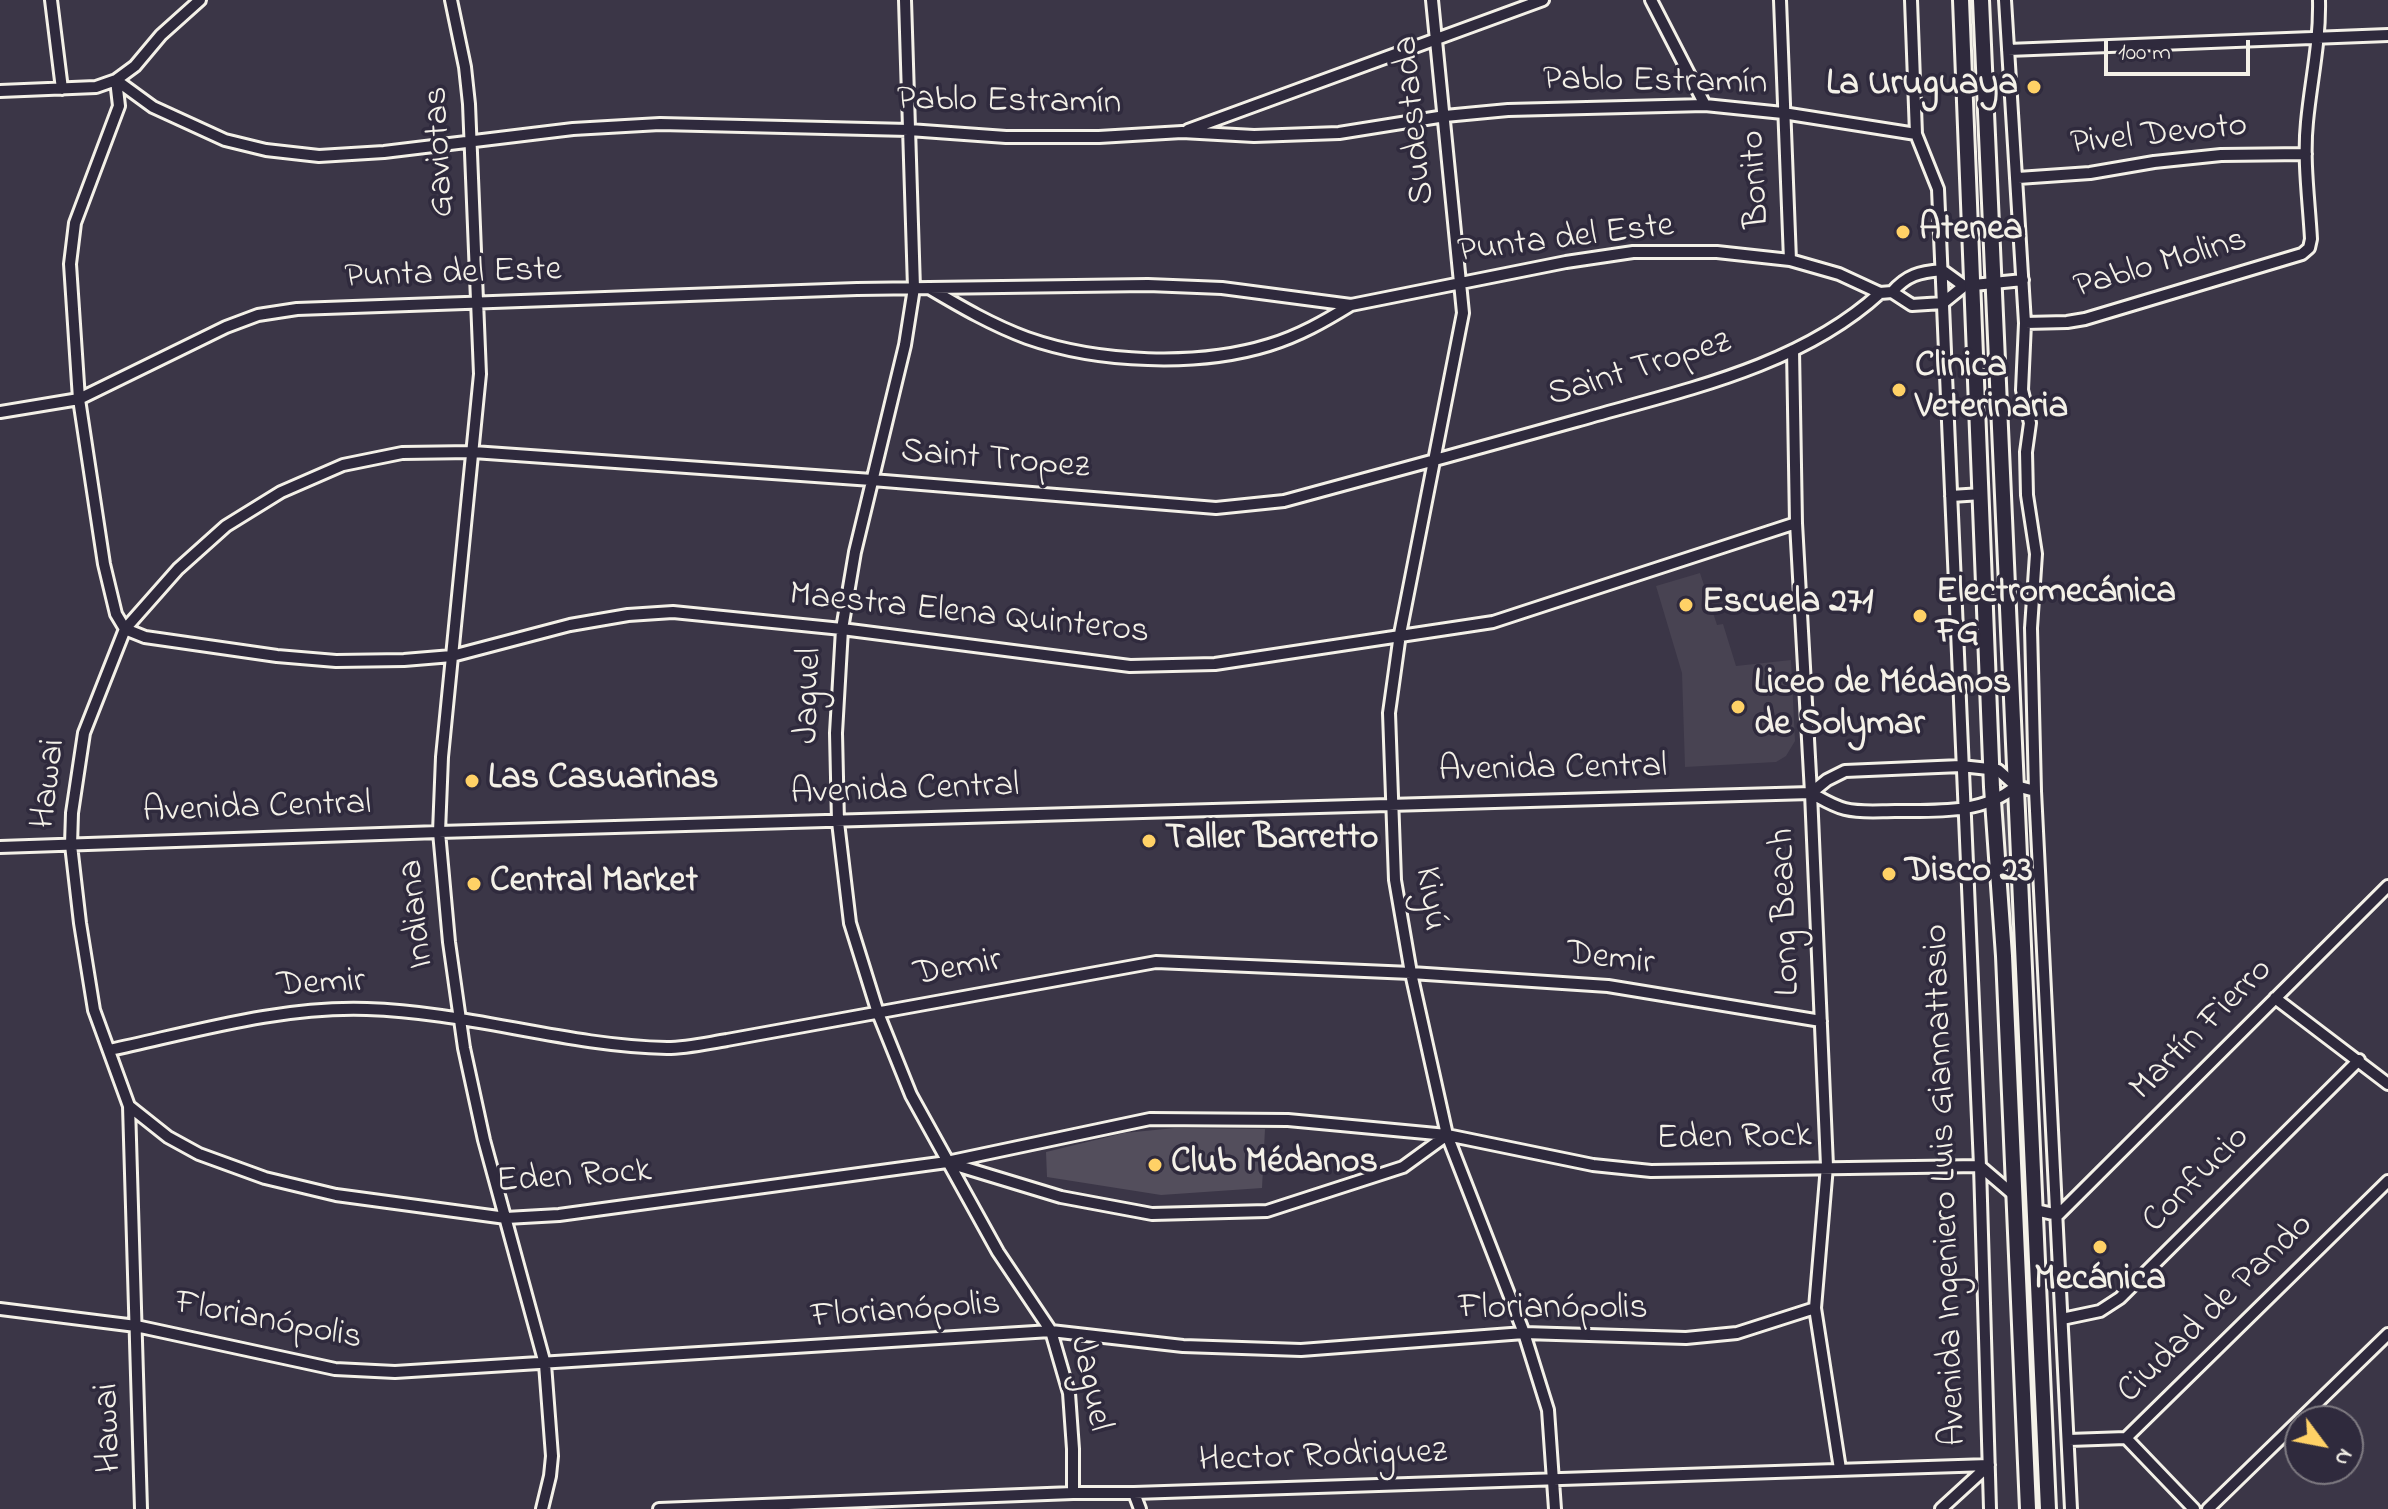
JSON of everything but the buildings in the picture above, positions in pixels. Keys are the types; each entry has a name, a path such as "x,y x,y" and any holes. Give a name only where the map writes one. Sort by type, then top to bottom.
{"main road":[{"name":"Avenida Ingeniero Luis Giannattasio","path":"1961,0 1968,285 1982,494 1991,768 2004,956 2028,1509"},
{"path":"1981,0 2048,1509"}],"street":[{"path":"51,0 62,89"},
{"path":"0,91 96,87 116,80 135,66 161,35 200,0"},
{"name":"Gaviotas","path":"451,0 465,67 472,141 478,302"},
{"name":"Jaguel","path":"905,0 914,288 905,345 855,552 842,629 836,733 838,822 850,923 878,1013 911,1095 998,1252 1051,1331 1069,1393 1073,1493"},
{"name":"Sudestada","path":"1432,0 1461,282"},
{"path":"1182,132 1543,0"},
{"path":"1651,0 1705,105"},
{"name":"Bonito","path":"1780,0 1790,260"},
{"name":"Avenida Ingeniero Luis Giannattasio","path":"1911,0 1916,134 1938,189 1980,1166 1990,1509"},
{"path":"2005,0 2025,323 2022,390 2030,423 2026,452 2027,495 2036,554 2031,628 2035,791 2071,1509"},
{"path":"2306,154 2307,123 2320,38 2319,0"},
{"path":"2008,50 2388,35"},
{"path":"116,80 119,106 71,241 71,294 79,399 104,564 116,614 125,629"},
{"name":"Pablo Estramín","path":"116,80 153,107 225,140 266,150 319,156 384,152 573,129 660,124 909,130 1006,137 1099,137 1182,132 1254,136 1339,133 1445,116 1508,110 1705,105 1783,113 1916,134"},
{"name":"Pivel Devoto","path":"2018,178 2090,173 2221,155 2306,154"},
{"name":"Pablo Molins","path":"2025,323 2067,322 2094,316 2302,254 2309,248 2311,239 2306,154"},
{"name":"Punta del Este","path":"927,287 979,318 1029,339 1083,351 1144,358 1208,358 1268,345 1314,327 1351,305 1566,262 1633,252 1717,252 1790,260 1839,274 1912,305 1943,303"},
{"path":"1942,270 1968,285"},
{"name":"Saint Tropez","path":"125,629 178,569 216,535 281,492 343,465 402,453 473,452 1216,508 1284,501 1708,383 1793,350 1854,317 1917,272 1942,270"},
{"path":"1943,303 1968,285 2023,280"},
{"name":"Kiyú","path":"1461,282 1463,313 1400,634 1389,713 1395,880 1411,973 1447,1135 1524,1333 1548,1410 1555,1509"},
{"name":"Punta del Este","path":"0,412 79,399 226,327 258,315 297,309 927,287 1148,285 1222,288 1351,305"},
{"name":"Indiana","path":"478,302 480,374 442,757 439,832 459,1018 484,1140 545,1364 552,1456 542,1509"},
{"name":"Long Beach","path":"1793,350 1796,523 1827,1166 1815,1308 1840,1469"},
{"path":"1951,496 1982,494"},
{"name":"Maestra Elena Quinteros","path":"125,629 145,637 277,656 336,661 404,660 452,656 570,625 628,615 673,612 842,629 1130,666 1215,664 1493,622 1796,523"},
{"name":"Hawai","path":"125,629 84,733 78,760 71,845 94,1010 129,1106 141,1509"},
{"path":"1811,793 1845,771 1961,766 1991,768 2004,773 2016,786 2035,791"},
{"name":"Avenida Central","path":"0,847 1811,793 1856,812 1963,809 2006,794 2016,786"},
{"name":"Martín Fierro","path":"2058,1215 2388,886"},
{"name":"Demir","path":"110,1050 266,1016 314,1009 367,1009 459,1018 594,1042 670,1048 1156,962 1411,973 1608,986 1821,1021"},
{"path":"2275,998 2388,1084"},
{"name":"Confucio","path":"2062,1319 2100,1311 2120,1298 2359,1060"},
{"name":"Eden Rock","path":"129,1106 168,1137 199,1154 265,1178 336,1195 506,1218 559,1215 947,1162 1150,1119 1288,1120 1447,1135 1593,1165 1651,1171 1980,1166"},
{"name":"Eden Rock","path":"947,1162 1061,1197 1152,1214 1267,1211 1403,1167 1447,1135"},
{"path":"1980,1166 2015,1196"},
{"name":"Ciudad de Pando","path":"2069,1440 2126,1438 2388,1181"},
{"path":"2035,1210 2058,1215"},
{"name":"Florianópolis","path":"0,1309 136,1326 335,1369 395,1372 1051,1331 1183,1346 1301,1350 1524,1333 1686,1338 1737,1333 1815,1308"},
{"path":"2208,1509 2388,1334"},
{"path":"2126,1438 2194,1509"},
{"path":"1941,1509 1989,1465"},
{"name":"Hector Rodriguez","path":"659,1509 863,1505 1073,1493 1989,1465"},
{"path":"1134,1493 1140,1509"}],"shaded area":[{"name":"Liceo de Médanos de Solymar","path":"1700,573 1717,625 1723,624 1736,666 1791,660 1795,741 1786,756 1776,762 1685,767 1682,673 1656,586"},
{"path":"2003,794 2010,797 2043,1509 2033,1509"},
{"name":"Club Médanos","path":"1175,1128 1265,1129 1262,1188 1161,1195 1047,1177 1046,1152 1124,1133"}],"place":[{"name":"La Uruguaya","path":"2034,87"},
{"name":"Atenea","path":"1903,232"},
{"name":"Clinica Veterinaria","path":"1899,390"},
{"name":"Escuela 271","path":"1686,605"},
{"name":"Electromecánica FG","path":"1920,616"},
{"name":"Liceo de Médanos de Solymar","path":"1738,707"},
{"name":"Las Casuarinas","path":"472,781"},
{"name":"Taller Barretto","path":"1149,841"},
{"name":"Disco 23","path":"1889,874"},
{"name":"Central Market","path":"474,884"},
{"name":"Club Médanos","path":"1155,1165"},
{"name":"Mecánica","path":"2100,1247"}]}
